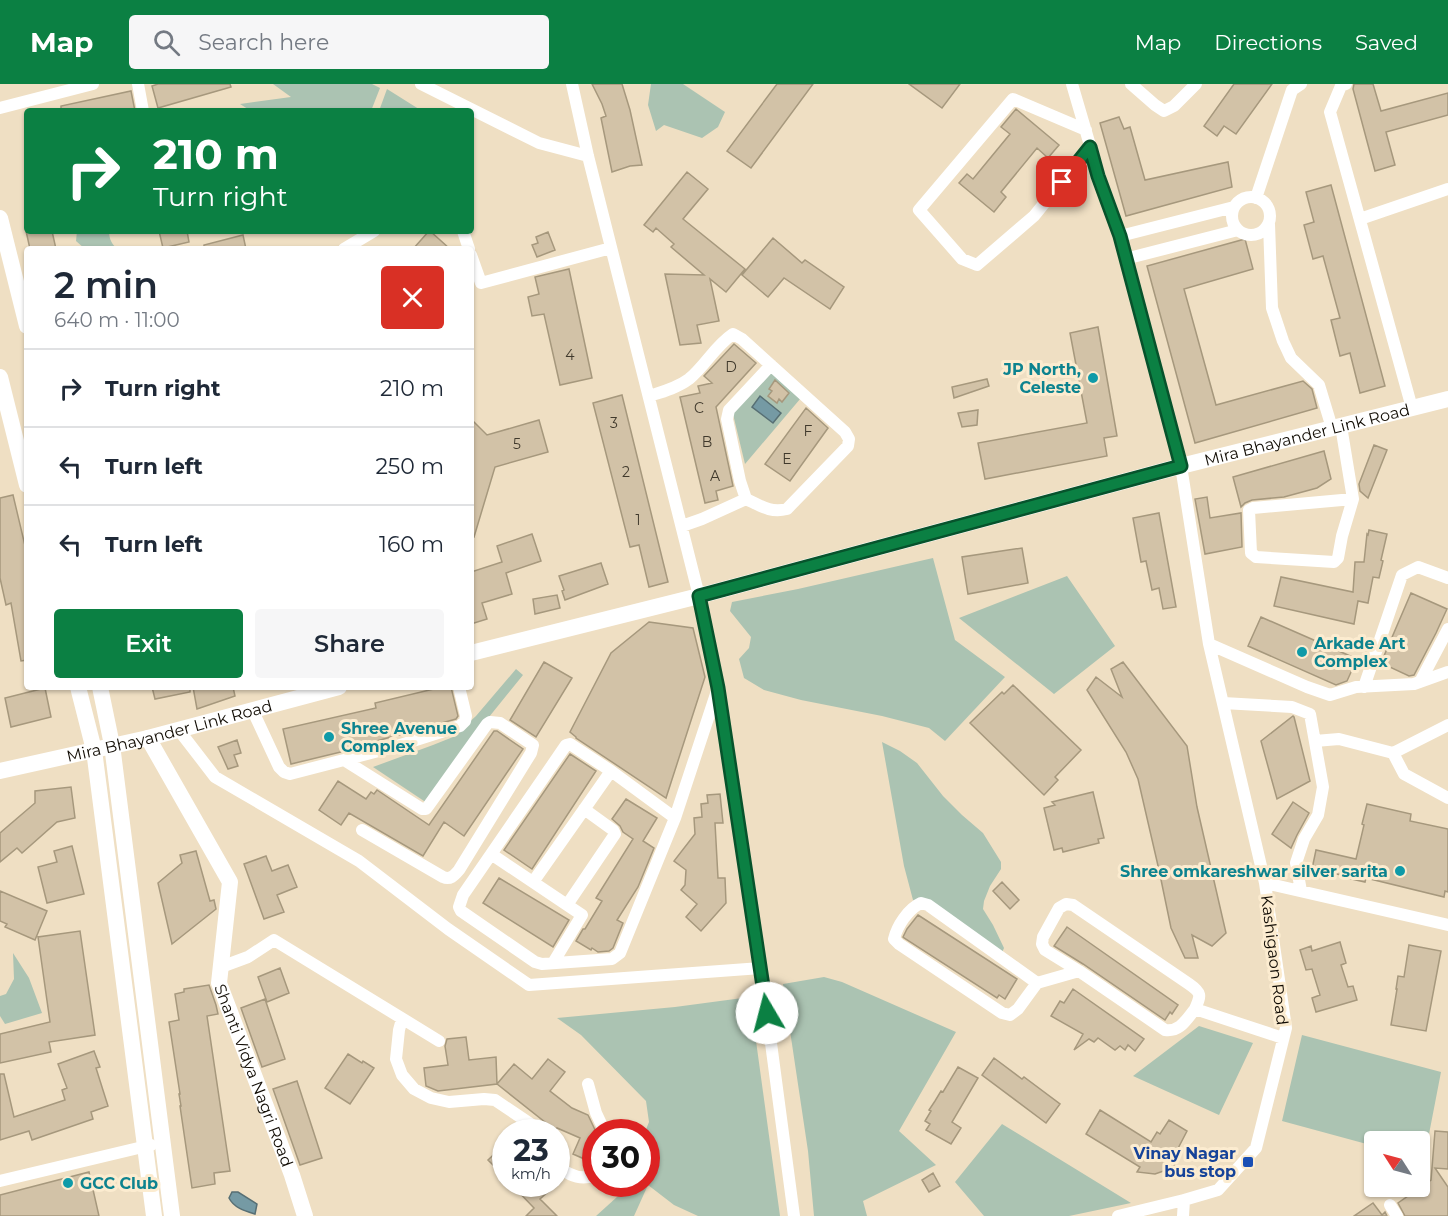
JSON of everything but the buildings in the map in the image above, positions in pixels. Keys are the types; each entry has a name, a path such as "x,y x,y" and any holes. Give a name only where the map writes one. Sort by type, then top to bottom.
{"street":[{"path":"0,108 93,84"},
{"path":"138,84 142,108"},
{"path":"422,84 470,108"},
{"path":"572,84 588,156 699,596 718,688 761,968 794,1216"},
{"path":"1072,84 1098,176 1120,236 1181,466 1209,644 1265,883"},
{"path":"1131,84 1164,111 1174,106 1196,84"},
{"path":"1256,198 1292,90 1301,84"},
{"path":"1346,84 1341,86 1330,112 1412,408"},
{"path":"1086,130 1013,99 919,210 962,259 977,265 1034,216 1090,147"},
{"path":"474,110 539,143 588,156"},
{"path":"1360,219 1448,189"},
{"path":"1120,236 1234,207 1244,199 1256,198 1267,205 1272,308 1291,357 1319,385 1336,427 1353,499 1338,558 1334,562 1256,558 1251,553 1250,510 1253,508 1353,499"},
{"path":"1234,207 1232,220 1243,234 1261,233 1269,224"},
{"path":"0,218 24,312"},
{"path":"1125,259 1238,230"},
{"path":"350,246 369,234"},
{"path":"474,263 481,283 611,248"},
{"path":"649,396 678,386 690,378 724,340 733,334 742,339 771,365 845,432 849,439 848,446 787,509 777,512 746,499 727,419 729,410 771,365"},
{"path":"0,377 24,473"},
{"name":"Mira Bhayander Link Road","path":"474,652 699,596 1181,466 1448,399"},
{"path":"682,526 746,499"},
{"path":"1364,687 1402,575 1418,567 1448,578"},
{"path":"1420,682 1448,629"},
{"path":"1209,644 1330,695 1356,687 1414,684 1448,672"},
{"path":"675,818 611,771 568,744 463,895 459,907 461,911 535,962 542,964 612,959 620,953 675,818 718,688"},
{"path":"79,690 94,750 154,1216"},
{"path":"101,690 112,745 172,1216"},
{"name":"Mira Bhayander Link Road","path":"0,771 148,738 327,690"},
{"path":"252,709 279,768 290,774 394,747 460,726 466,716 460,690"},
{"path":"1223,703 1292,707 1310,714 1323,787 1318,815 1304,839 1296,863 1300,891"},
{"path":"344,760 422,809 426,809 490,722 500,723 533,746 531,753 465,860 455,875 451,877 443,877 362,830"},
{"path":"1315,741 1339,739 1393,753 1448,725"},
{"path":"178,729 215,777 359,861 448,929 530,985 761,968"},
{"name":"Shanti Vidya Nagri Road","path":"148,738 230,882 219,982 292,1175 305,1216"},
{"path":"1393,753 1404,774 1448,798"},
{"path":"533,882 611,771"},
{"path":"567,905 615,834 613,830 584,809"},
{"path":"105,833 123,830"},
{"path":"491,854 582,915 553,963"},
{"name":"Kashigaon Road","path":"1118,1216 1218,1190 1256,1148 1286,1028 1265,883 1448,925"},
{"path":"1037,983 928,905 921,903 913,906 895,932 894,939 898,944 1002,1013 1010,1015 1018,1009 1037,983 1079,971"},
{"path":"1066,904 1073,905 1198,990 1200,997 1195,1010 1180,1028 1173,1031 1165,1030 1045,950 1042,944 1043,937 1059,908 1066,904"},
{"path":"115,914 133,909"},
{"path":"221,967 248,957 274,940 439,1041"},
{"path":"1195,1010 1283,1038"},
{"path":"402,1018 396,1059 402,1075 414,1089 431,1098 449,1102 495,1100 523,1119"},
{"path":"588,1084 599,1119"},
{"path":"0,1181 164,1142"},
{"path":"1183,1216 1184,1200"},
{"path":"1390,1204 1397,1216"}],"green space":[{"path":"273,84 372,84 380,88 372,108 246,108 240,104 291,97"},
{"path":"651,84 683,84 725,112 718,127 702,138 664,125 656,131 648,105"},
{"path":"387,89 417,108 380,108"},
{"path":"77,234 110,234 114,246 82,246 76,241"},
{"path":"772,359 806,392 745,464 732,410"},
{"path":"933,558 955,640 1005,677 945,741 929,728 764,690 744,678 739,659 749,648 751,637 730,611 732,602"},
{"path":"1067,576 1115,646 1054,694 959,618"},
{"path":"516,669 523,675 468,743 427,803 373,767 453,737 476,716"},
{"path":"882,742 917,763 943,796 983,833 1001,862 1001,869 990,886 983,909 1004,948 1001,955 913,900 904,866"},
{"path":"13,953 29,978 42,1013 5,1024 0,1016 0,996 6,994 14,979"},
{"path":"824,977 842,982 956,1032 899,1131 936,1165 863,1201 867,1216 814,1216 808,1151 783,984"},
{"path":"750,997 780,1216 698,1216 674,1205 660,1194 660,1119 649,1119 646,1101 581,1035 557,1018 675,1007"},
{"path":"1199,1026 1253,1043 1219,1115 1133,1076"},
{"path":"1302,1035 1441,1072 1430,1131 1364,1131 1364,1143 1282,1121"},
{"path":"1002,1124 1131,1203 1069,1216 984,1216 955,1182"},
{"path":"617,1197 643,1197 634,1216 596,1216"}],"water":[{"path":"760,396 781,413 773,423 752,407"},
{"path":"232,1192 238,1192 257,1204 255,1214 240,1209 234,1204 229,1198"}],"place":[{"name":"JP North, Celeste","path":"1093,378"},
{"name":"Arkade Art Complex","path":"1302,652"},
{"name":"Shree Avenue Complex","path":"329,737"},
{"name":"Shree omkareshwar silver sarita","path":"1400,871"},
{"name":"Vinay Nagar bus stop","path":"1248,1162"},
{"name":"GCC Club","path":"68,1183"}],"route":[{"path":"767,1013 718,688 699,596 1181,466 1120,236 1090,147 1062,182"}]}
